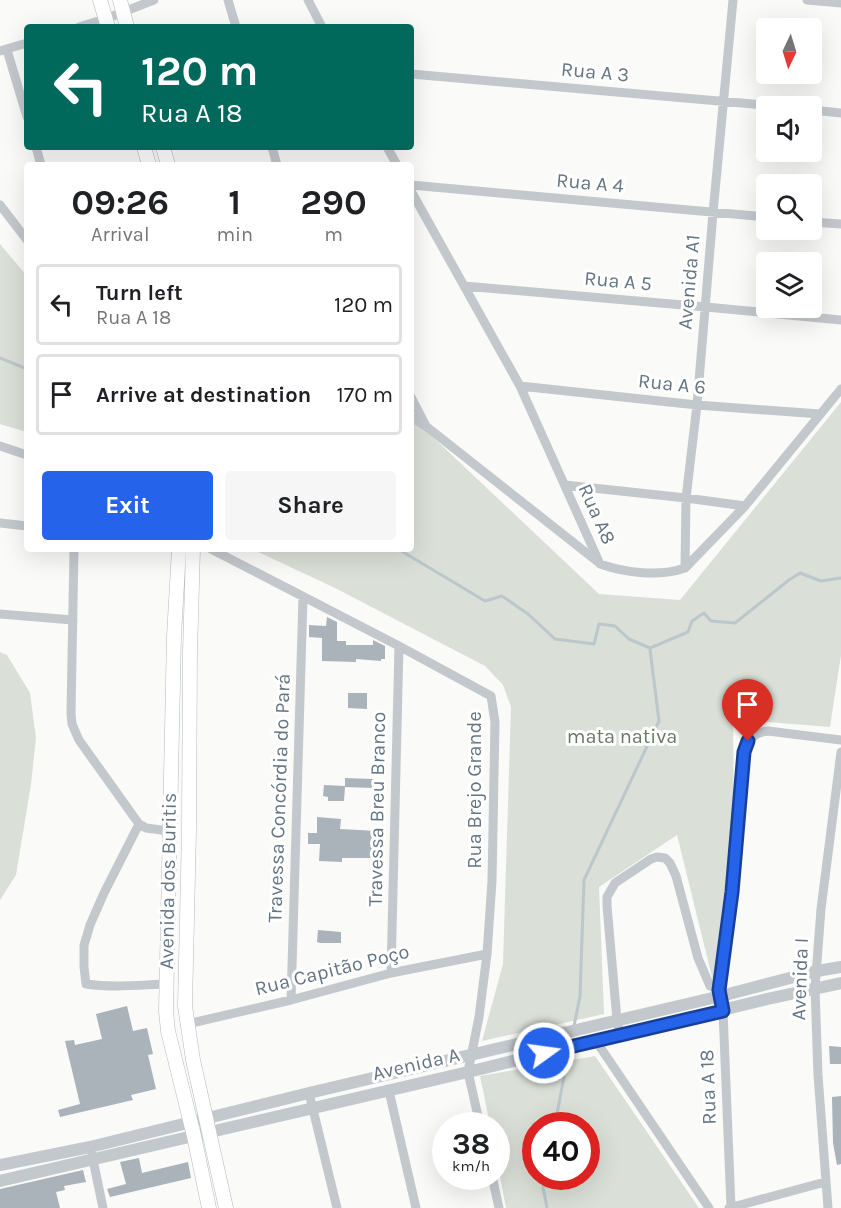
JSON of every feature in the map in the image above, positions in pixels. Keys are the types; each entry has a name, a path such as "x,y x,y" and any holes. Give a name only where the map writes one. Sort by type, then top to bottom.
{"main road":[{"path":"100,0 106,23"},
{"path":"121,6 127,24"},
{"name":"Avenida dos Buritis","path":"179,552 174,648 166,1011 168,1031 210,1208"},
{"name":"Avenida dos Buritis","path":"193,552 185,1006 193,1060 226,1208"}],"street":[{"path":"106,23 121,6 154,0"},
{"path":"228,0 235,24"},
{"path":"308,0 320,24"},
{"name":"Avenida A1","path":"685,568 686,498 697,405 733,0"},
{"path":"807,0 841,3"},
{"path":"24,44 4,50 24,108"},
{"name":"Rua A 3","path":"414,74 756,104"},
{"path":"822,111 841,113"},
{"name":"Rua A 4","path":"414,185 756,217"},
{"name":"Rua A8","path":"414,196 520,386 600,564 612,568 660,573 685,568"},
{"path":"0,205 24,236"},
{"path":"822,223 841,224"},
{"name":"Rua A 5","path":"464,286 706,306 841,320"},
{"name":"Rua A 6","path":"520,386 697,405 820,414"},
{"path":"685,568 745,506 841,389"},
{"path":"414,403 427,427"},
{"path":"414,419 600,564"},
{"path":"0,446 24,454"},
{"path":"565,485 745,506"},
{"path":"0,523 24,526"},
{"path":"74,552 72,723 79,740 139,824 146,828 169,831"},
{"name":"Rua Brejo Grande","path":"217,552 491,696 495,722 492,881 487,954 479,1017 468,1072"},
{"name":"Travessa Concórdia do Pará","path":"291,999 303,597"},
{"path":"0,614 73,620"},
{"name":"Travessa Breu Branco","path":"391,973 399,646"},
{"name":"Rua A 18","path":"730,1207 723,1011 720,993 732,892 744,752 748,741 759,732 768,731 841,740"},
{"name":"Avenida I","path":"828,1208 818,1075 815,988 821,909 841,752"},
{"path":"139,824 88,930 84,945 86,984 117,986 166,984"},
{"path":"620,1035 607,897 615,883 651,859 665,858 670,863 676,876 698,958 710,986 720,993"},
{"name":"Rua Capitão Poço","path":"187,1024 391,973 487,954"},
{"name":"Avenida A","path":"0,1165 194,1136 208,1126 309,1093 566,1033 720,993 841,967"},
{"name":"Avenida A","path":"0,1181 190,1122 208,1126 313,1108 841,983"},
{"path":"596,1041 710,1208"},
{"path":"468,1072 477,1112"},
{"path":"389,1091 416,1208"},
{"path":"309,1093 337,1208"},
{"path":"92,1153 103,1208"},
{"path":"730,1207 825,1182"},
{"path":"496,1190 500,1208"}],"green space":[{"path":"0,244 24,272 24,431 0,424"},
{"name":"mata nativa","path":"841,402 841,655 830,727 733,719 734,818 713,981 677,835 599,887 604,1014 482,1041 503,964 511,707 503,685 485,666 335,588 258,552 414,552 414,420 599,594 680,600"},
{"path":"0,652 7,655 30,693 36,738 16,875 0,900"},
{"path":"595,1056 699,1208 506,1208 503,1190 510,1190 510,1112 487,1112 480,1076"}],"building":[{"path":"327,617 337,622 337,641 346,641 346,645 373,645 373,640 385,646 385,659 381,661 356,659 356,662 322,661 322,638 309,637 309,625 326,626"},
{"path":"348,693 367,693 367,709 348,708"},
{"path":"345,778 373,779 372,788 345,787 344,801 328,801 328,797 323,796 324,785 345,786"},
{"path":"317,817 341,819 340,829 378,831 377,858 342,858 342,862 319,861 320,844 308,844 308,833 317,833"},
{"path":"318,930 341,932 341,943 317,942"},
{"path":"127,1006 133,1031 147,1028 153,1054 148,1055 156,1089 131,1095 133,1100 60,1117 58,1110 80,1104 65,1041 74,1040 75,1045 102,1039 96,1014"},
{"path":"829,1046 841,1047 841,1064 830,1064"},
{"path":"841,1096 841,1164 837,1165 833,1143 832,1097"},
{"path":"139,1158 142,1173 188,1162 191,1178 110,1197 107,1189 126,1184 120,1162"},
{"path":"83,1170 86,1182 64,1186 65,1190 56,1192 60,1208 0,1208 0,1189"}],"waterway":[{"path":"0,358 24,368"},
{"path":"403,552 485,601 502,596 528,614 555,639 594,644 599,624 615,626 629,639 650,648 688,632 692,621 704,613 711,621 735,623 800,573 821,581 841,578"},
{"path":"574,1026 580,996 584,880 659,721 650,649"},
{"path":"557,1112 569,1050"},
{"path":"544,1190 547,1208"}],"route":[{"path":"544,1053 723,1011 719,990 732,892 744,752 748,741"}]}
